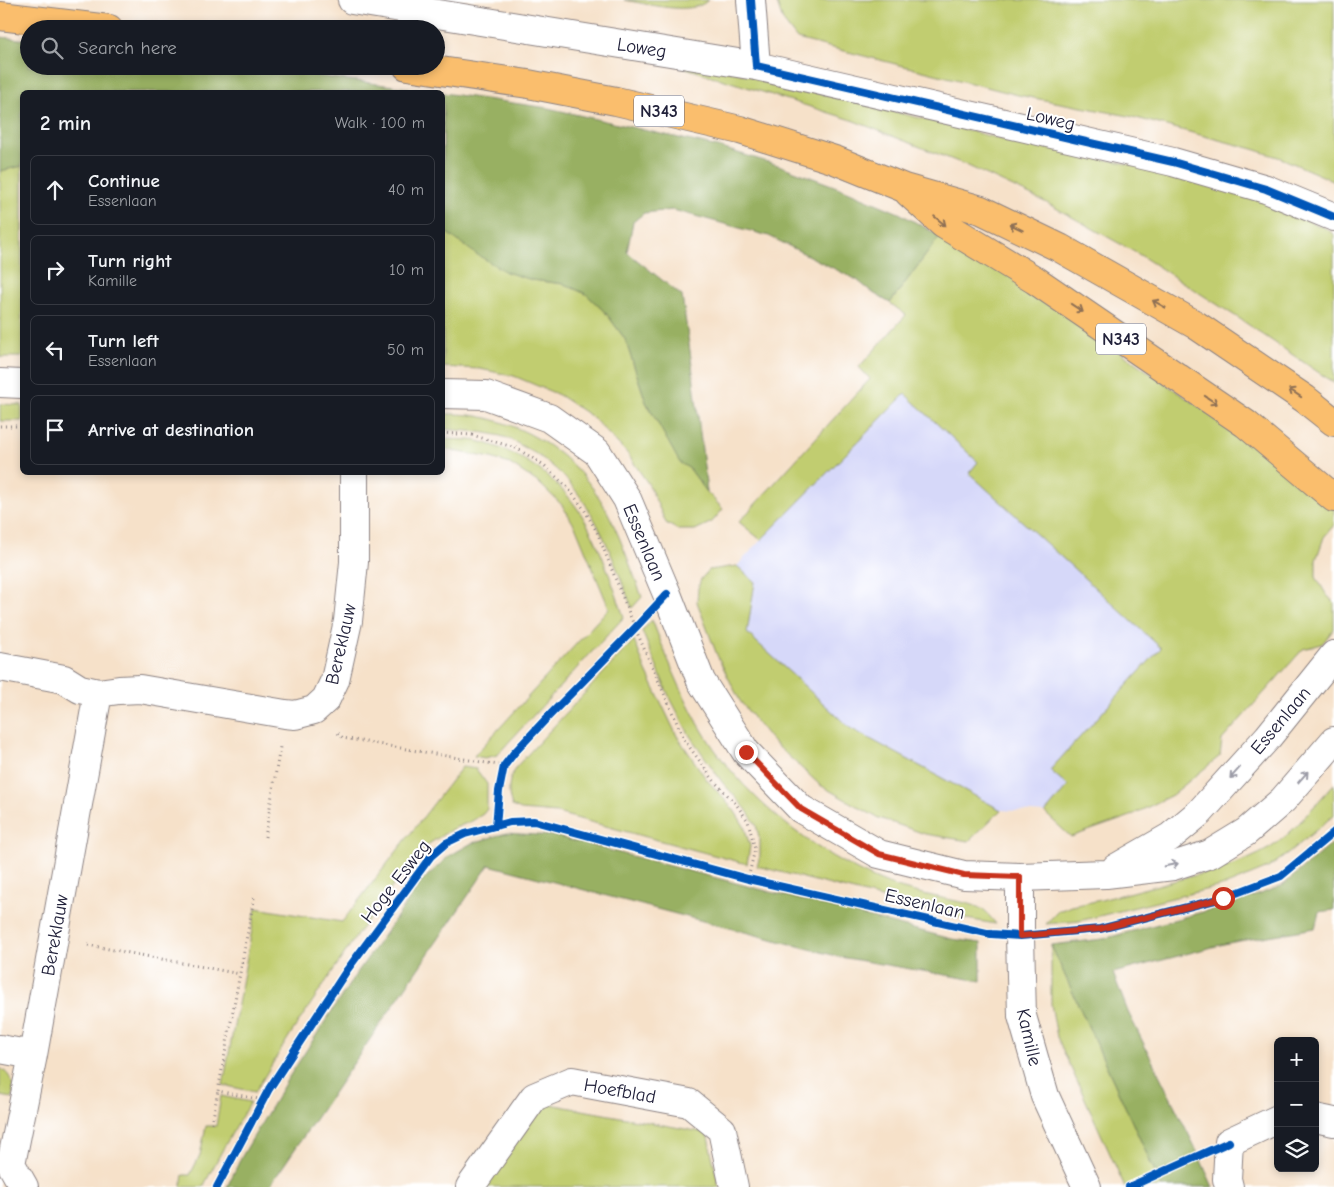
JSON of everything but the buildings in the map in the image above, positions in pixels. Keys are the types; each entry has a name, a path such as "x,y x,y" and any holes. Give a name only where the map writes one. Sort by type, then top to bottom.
{"main road":[{"path":"0,16 34,20"},
{"name":"N343","path":"445,72 528,84 606,99 740,130 835,160 904,188 981,210 1060,248 1196,325 1305,399 1334,422"},
{"name":"N343","path":"904,188 943,224 1035,280 1246,424 1334,498"}],"street":[{"name":"Loweg","path":"352,0 756,66 1172,162 1266,189 1334,218"},
{"path":"751,0 756,66"},
{"path":"0,384 20,384"},
{"name":"Essenlaan","path":"445,394 486,395 549,418 598,452 627,499 701,681 746,752 801,809 879,854 964,875 1020,877 1106,874 1173,866 1210,854 1246,832 1283,800 1334,741"},
{"name":"Bereklauw","path":"314,710 326,699 335,680 348,622 354,562 354,475"},
{"name":"Essenlaan","path":"1106,874 1170,837 1200,812 1268,737 1334,655"},
{"path":"0,667 64,678 80,689 98,694 140,689 286,714 295,715 314,710"},
{"name":"Bereklauw","path":"33,1055 98,694"},
{"name":"Kamille","path":"1020,877 1022,1016 1045,1096 1087,1187"},
{"path":"0,1049 33,1055 11,1164 24,1187"},
{"name":"Hoefblad","path":"470,1187 534,1097 572,1081 689,1103 722,1130 734,1187"},
{"path":"1319,1119 1334,1122"},
{"path":"1230,1187 1227,1179 1229,1142 1274,1121"}],"path":[{"path":"0,426 20,426"},
{"path":"445,433 472,435 516,448 544,465 568,488 584,509 597,532 635,628 685,742 748,821 755,849 748,879"},
{"path":"628,635 667,594"},
{"path":"314,710 343,738 506,763 502,775"},
{"path":"265,838 286,714"},
{"path":"739,876 758,881"},
{"path":"212,1123 254,898"},
{"path":"54,939 240,974"},
{"path":"218,1091 264,1097 258,1108"}],"shaded area":[{"path":"905,394 979,463 970,473 1161,648 1050,770 1068,786 1045,813 1001,810 850,728 747,633 755,582 737,566"}],"green space":[{"path":"624,0 708,0 701,5 691,8 668,8"},
{"path":"776,0 1334,0 1334,181 1281,158 1253,149 1129,116 1018,95 797,39 783,21"},
{"path":"0,37 20,39 20,75 311,75 422,90 20,90 20,166 0,171"},
{"path":"652,52 1007,141 1119,162 1213,185 1264,202 1325,228 1334,234 1334,383 1240,319 1140,255 1045,202 966,165 849,119 673,64"},
{"path":"445,93 548,108 718,147 781,166 845,190 899,213 940,236 890,303 873,293 857,280 769,236 673,210 644,213 633,222 627,252 682,296 707,492 690,469 680,463 646,402 625,339 606,313 586,294 564,284 532,280 506,272 476,254 445,231"},
{"path":"20,166 20,357 0,357 0,171"},
{"path":"445,232 532,280 564,284 586,294 606,313 625,339 646,402 680,462 690,469 707,492 723,509 712,522 695,530 678,530 666,523 649,485 627,453 591,416 559,395 514,376 480,369 445,367"},
{"path":"940,236 1007,274 1234,431 1334,509 1334,525 1324,537 1316,560 1316,577 1334,603 1334,629 1322,644 1303,649 1222,740 1220,756 1172,795 1128,817 1071,837 1045,813 1068,786 1050,770 1161,648 969,473 978,462 905,394 761,540 739,522 870,379 859,367 906,315 890,303"},
{"path":"0,404 20,405 20,421 0,421"},
{"path":"445,414 477,416 499,421 519,429 556,451 573,465 587,481 611,519 642,597 632,608 614,561 593,517 580,496 564,477 546,461 524,447 509,439 483,433 445,429"},
{"path":"445,439 473,440 494,446 526,461 554,482 578,509 593,535 624,617 497,755 485,758 474,756 609,608 576,528 562,505 539,483 510,464 491,458 445,449"},
{"path":"737,566 755,582 747,633 850,728 1001,810 969,841 925,834 876,817 820,785 771,740 740,701 717,655 697,602 701,579 709,570"},
{"path":"652,620 685,698 714,749 734,774 780,819 806,839 860,872 902,889 975,906 985,912 996,924 955,917 757,866 760,856 760,841 756,825 746,809 722,782 690,736 668,694 642,631"},
{"path":"634,640 646,671 677,736 707,780 734,810 744,826 750,846 747,864 557,813 521,810 512,806 509,786 511,776 516,767"},
{"path":"462,767 476,769 487,784 487,809 472,821 452,829 427,845 410,863 357,935 290,1035 255,1092 223,1085 256,908 342,922"},
{"path":"1334,784 1334,815 1268,868 1229,884 1079,921 1046,924 1058,911 1072,906 1227,867 1259,854 1287,835"},
{"path":"506,833 554,836 952,939 981,943 981,981 840,957 489,865 269,1187 227,1187 241,1158 287,1080 354,977 423,880 449,856 472,843"},
{"path":"1331,844 1334,848 1334,910 1319,912 1315,928 1228,943 1113,973 1128,1012 1213,1187 1162,1187 1051,945 1103,939 1232,904 1282,886"},
{"path":"1051,945 1162,1187 1125,1187 1057,1037 1051,1004"},
{"path":"0,1068 11,1081 13,1098 0,1096"},
{"path":"221,1096 250,1102 203,1187 181,1187 183,1175 190,1175 200,1155 206,1126 216,1126"},
{"path":"544,1103 707,1133 719,1187 484,1187"}],"cycle path":[{"path":"751,0 756,66 1173,162 1266,189 1334,217"},
{"path":"496,826 499,791 504,766 545,720 667,594"},
{"name":"Hoge Esweg","path":"217,1187 269,1089 347,970 431,856 446,843 465,834 510,822 534,821 748,879 991,934 1020,936 1100,929 1223,898 1281,876 1334,832"},
{"path":"1129,1187 1229,1142"}],"route":[{"path":"746,752 801,809 879,854 964,875 1020,877 1020,936 1100,929 1223,898"}]}
